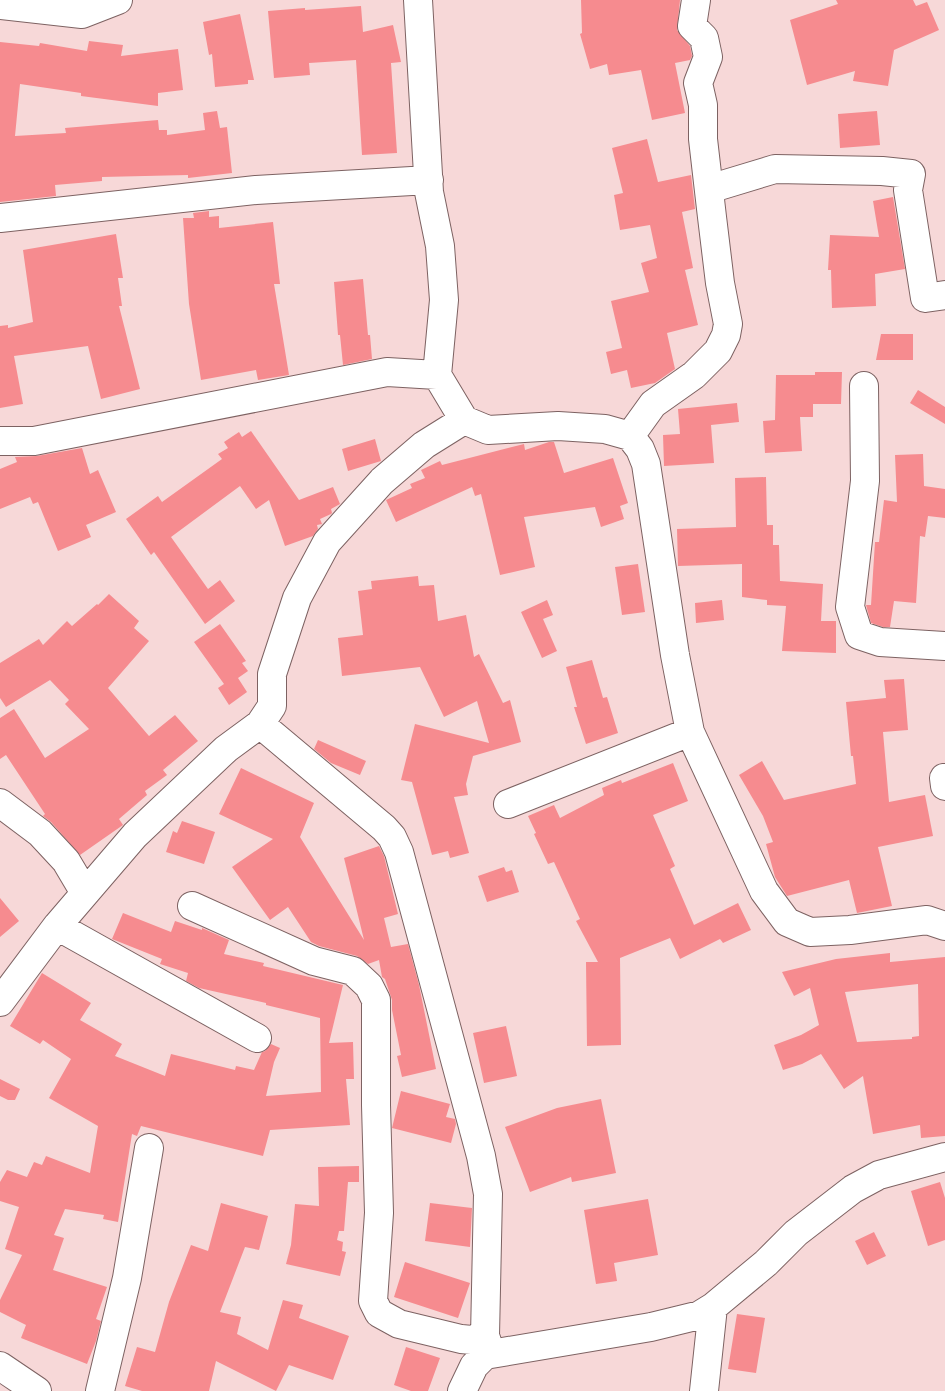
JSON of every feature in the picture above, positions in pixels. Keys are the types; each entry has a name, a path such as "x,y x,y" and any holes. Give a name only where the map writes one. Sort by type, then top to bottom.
{"street":[{"path":"0,5 82,14 118,0"},
{"path":"630,436 653,404 694,375 718,351 726,335 728,324 720,283 702,139 702,105 698,83 708,57 704,38 692,26 696,0"},
{"path":"421,1 429,192 440,246 444,300 437,375 464,420 488,430 558,426 606,429 630,436 640,449 646,464 674,655 690,732 764,891 787,922 810,932 850,930 927,920 945,926"},
{"path":"708,188 775,169 882,171 911,174 908,190 925,298 945,295"},
{"path":"0,218 256,190 429,180"},
{"path":"0,441 34,441 387,372 437,375"},
{"path":"864,386 865,481 850,607 859,636 880,642 945,646"},
{"path":"0,1002 57,926 135,835 226,749 260,724 272,706 272,674 297,598 326,542 382,481 424,445 464,420"},
{"path":"260,724 384,828 392,837 400,852 481,1156 488,1194 488,1344 485,1355 474,1366 462,1391"},
{"path":"508,804 690,732"},
{"path":"0,803 40,833 66,861 85,893"},
{"path":"192,906 314,961 353,971 369,986 376,1000 379,1213 374,1301 379,1312 399,1324 488,1344 651,1327 700,1315 713,1307 766,1264 796,1234 853,1189 879,1175 945,1158"},
{"path":"57,926 257,1038"},
{"path":"100,1391 126,1278 149,1148"},
{"path":"704,1391 713,1307"},
{"path":"0,1366 37,1391"}],"building":[{"path":"581,0 680,0 677,30 690,46 692,56 690,60 675,63 685,113 652,120 641,70 609,75 607,64 590,69 580,34 582,33"},
{"path":"836,0 913,0 916,6 927,2 939,30 894,50 888,86 853,81 855,71 807,85 790,20 838,4"},
{"path":"361,6 363,32 393,25 401,62 391,63 397,153 362,155 356,60 309,63 310,75 274,78 268,11"},
{"path":"240,14 254,80 248,80 248,84 215,87 212,54 209,55 203,22"},
{"path":"89,41 123,45 121,56 178,49 183,90 158,93 158,106 81,96 81,93 20,84 15,136 66,133 65,128 158,120 159,130 167,130 167,135 205,130 203,113 217,111 220,128 227,127 232,173 188,178 188,175 102,177 102,181 55,185 56,196 0,202 0,42 39,46 40,43 87,51"},
{"path":"877,111 880,145 840,148 838,114"},
{"path":"647,139 658,182 691,175 695,209 682,212 693,268 685,270 698,325 667,333 675,369 655,383 631,388 627,370 611,374 606,352 622,348 611,301 649,292 641,263 657,258 650,225 620,230 614,195 623,193 612,148"},
{"path":"893,197 905,269 875,274 876,306 832,308 831,270 828,270 830,235 879,237 873,201"},
{"path":"209,211 209,217 219,216 219,228 273,222 280,284 274,284 289,375 258,380 256,370 201,380 189,304 183,218 194,218 193,213"},
{"path":"116,234 123,278 118,278 122,306 119,306 140,389 101,399 88,346 14,356 23,404 0,408 0,326 8,325 8,328 33,322 23,250"},
{"path":"363,279 372,359 343,365 340,335 338,335 334,282"},
{"path":"881,334 913,334 913,360 876,360"},
{"path":"815,372 842,372 841,404 813,404 813,417 800,417 802,451 765,453 763,421 775,420 776,375 815,375"},
{"path":"918,390 945,407 945,424 910,403"},
{"path":"737,403 739,422 711,425 714,463 664,466 663,435 680,434 678,409"},
{"path":"251,431 299,500 333,487 340,504 331,509 331,514 320,519 322,524 317,525 318,529 313,536 285,546 269,500 256,509 240,486 171,537 208,589 220,580 235,601 205,624 154,552 151,555 126,519 158,496 162,502 222,459 218,454 228,448 224,442 239,432 242,437"},
{"path":"375,439 381,461 348,471 342,449"},
{"path":"554,442 564,473 613,458 628,503 620,506 624,519 601,527 595,507 524,517 535,567 500,575 481,494 475,496 472,487 396,522 386,500 412,488 410,484 425,478 421,470 440,461 442,465 524,444 525,450"},
{"path":"82,448 90,474 98,470 116,512 86,525 91,537 58,551 38,502 33,504 30,497 0,509 0,469 17,462 15,457 37,456"},
{"path":"923,454 924,486 945,489 945,518 928,516 925,537 920,536 916,603 894,601 890,627 883,627 871,623 866,605 871,605 875,542 879,542 884,500 897,502 895,455"},
{"path":"766,477 767,525 773,525 773,545 779,545 780,581 823,584 821,621 836,621 836,653 782,651 786,606 767,605 767,600 742,597 742,564 678,566 677,529 736,527 735,478"},
{"path":"638,564 645,612 622,615 615,567"},
{"path":"418,576 419,586 434,585 438,621 466,615 474,657 479,654 503,703 510,700 521,742 473,756 466,784 468,795 454,797 469,853 450,858 448,851 432,855 412,782 401,780 415,724 489,743 477,701 444,717 420,667 342,676 338,638 363,635 358,591 372,589 371,581"},
{"path":"109,594 139,621 134,628 149,641 108,688 149,736 175,715 198,741 163,770 167,775 145,791 147,795 119,819 123,825 80,855 51,822 43,816 45,814 6,755 0,759 0,718 14,709 45,758 89,729 65,704 69,700 50,680 6,707 0,698 0,663 39,639 43,645 67,621 72,626"},
{"path":"547,600 553,615 543,619 557,651 542,658 521,612"},
{"path":"722,600 724,620 696,623 695,603"},
{"path":"220,624 246,661 242,663 248,671 238,678 247,692 229,705 218,688 224,684 194,642"},
{"path":"592,660 603,698 607,697 618,733 586,744 574,707 577,707 566,667"},
{"path":"904,679 908,730 883,732 889,802 925,795 933,836 878,847 892,906 857,913 849,880 787,896 775,877 766,844 773,842 763,816 739,775 762,761 784,800 856,784 853,756 851,756 846,702 886,698 884,680"},
{"path":"318,740 366,761 360,775 331,763 314,749"},
{"path":"673,763 688,801 653,815 675,866 670,869 694,925 738,903 751,930 723,943 720,939 680,959 670,938 620,958 621,1045 587,1046 586,962 598,962 576,921 580,919 554,862 548,864 528,816 554,805 560,818 604,795 602,788 621,780 622,783"},
{"path":"241,768 314,803 300,837 364,940 344,858 379,846 384,856 398,914 384,918 391,947 408,944 419,985 436,1069 402,1077 397,1056 401,1055 392,1010 392,1000 385,979 382,977 379,960 368,964 357,956 311,942 288,907 270,920 232,867 273,839 219,814"},
{"path":"182,821 215,832 204,864 166,852 173,831 177,833"},
{"path":"504,867 506,872 512,870 519,892 487,902 478,876"},
{"path":"0,898 19,921 0,937"},
{"path":"123,913 171,932 175,921 202,930 202,928 229,940 224,954 264,963 263,966 343,985 329,1043 353,1042 354,1079 346,1079 350,1125 270,1130 263,1156 141,1126 137,1136 132,1134 118,1222 103,1219 104,1215 65,1209 54,1235 64,1238 53,1270 107,1287 96,1319 101,1321 96,1341 87,1364 21,1338 26,1325 0,1312 0,1300 22,1255 5,1249 19,1207 0,1201 0,1182 7,1170 27,1177 34,1162 42,1165 46,1156 90,1173 98,1126 49,1098 71,1059 43,1040 40,1044 10,1026 42,973 91,1003 80,1020 122,1044 115,1056 165,1076 171,1054 235,1070 236,1066 254,1070 262,1052 271,1044 280,1048 274,1062 266,1096 321,1092 320,1018 266,1005 266,1003 199,988 186,981 188,973 160,964 162,959 112,939"},
{"path":"890,953 890,962 945,957 945,1136 921,1138 920,1125 873,1134 863,1076 844,1089 821,1054 802,1064 783,1070 774,1045 801,1035 819,1025 810,988 794,996 782,972 836,959","holes":["918,984 919,1036 912,1037 912,1039 857,1042 845,992"]},
{"path":"506,1026 517,1076 484,1083 473,1033"},
{"path":"0,1079 20,1089 15,1100 8,1100 0,1096"},
{"path":"401,1091 450,1104 446,1117 455,1119 456,1124 451,1143 392,1128"},
{"path":"601,1099 616,1173 572,1182 571,1177 530,1192 505,1127 557,1108"},
{"path":"359,1166 359,1182 348,1182 344,1231 339,1231 337,1240 343,1242 342,1251 346,1252 340,1276 286,1264 291,1245 295,1204 319,1206 318,1167"},
{"path":"940,1182 945,1198 945,1240 928,1246 911,1191"},
{"path":"648,1199 658,1255 614,1263 617,1281 596,1284 584,1210"},
{"path":"221,1203 268,1216 259,1250 245,1247 220,1312 241,1317 237,1334 268,1350 283,1300 303,1305 299,1318 349,1336 333,1380 289,1365 276,1391 216,1361 209,1391 142,1391 125,1386 137,1347 155,1352 169,1302 191,1245 208,1251"},
{"path":"430,1203 472,1208 470,1247 425,1241"},
{"path":"874,1232 886,1256 867,1265 855,1241"},
{"path":"405,1262 470,1283 458,1318 394,1297"},
{"path":"737,1314 765,1318 756,1373 728,1369"},
{"path":"406,1347 440,1358 428,1391 411,1391 394,1385"}]}
